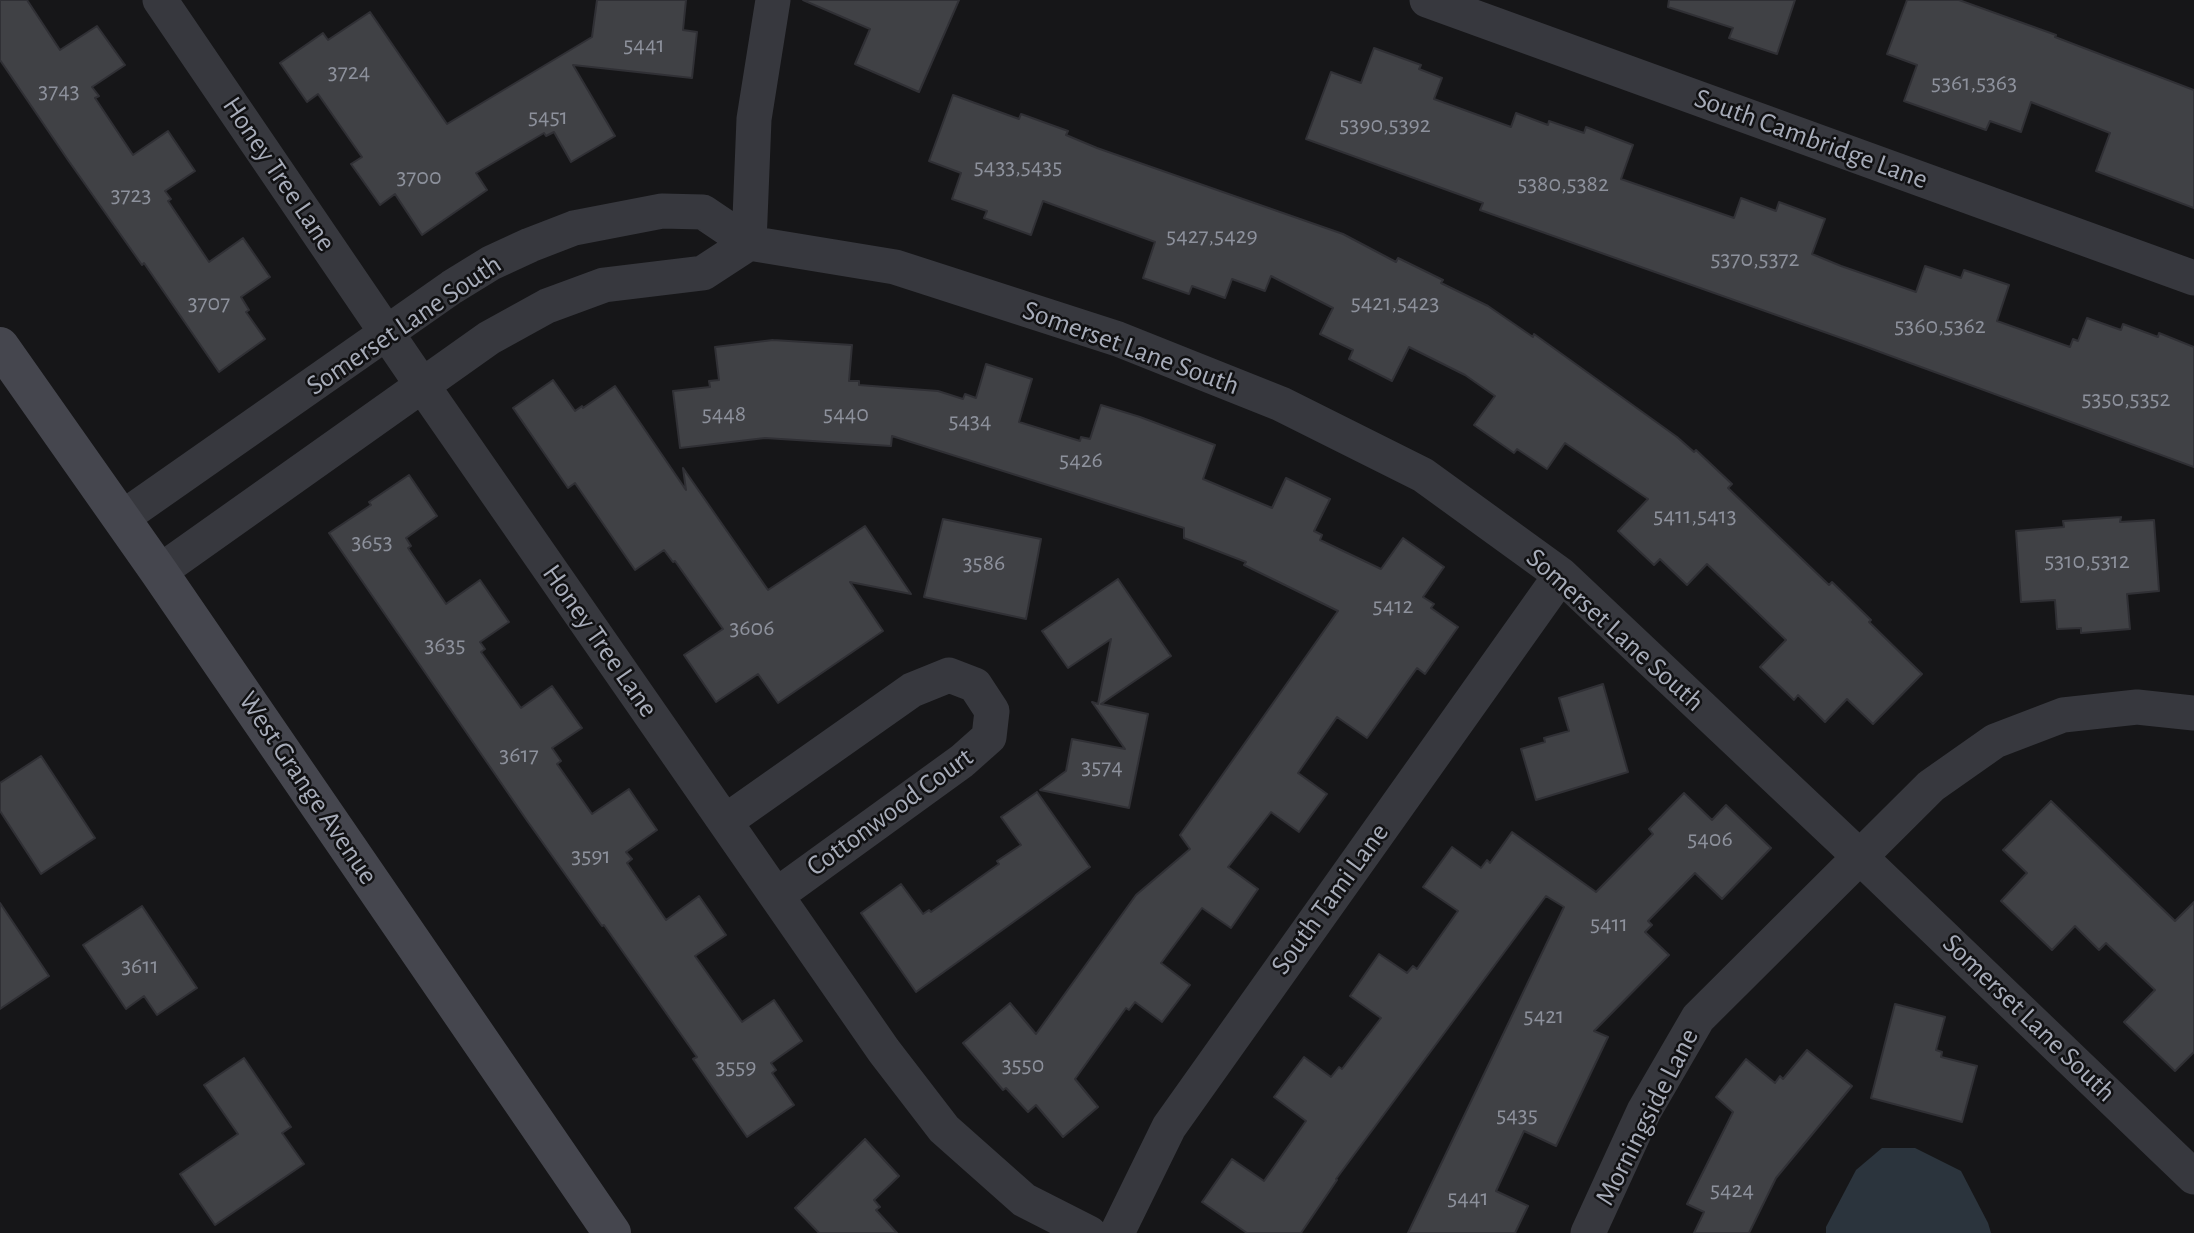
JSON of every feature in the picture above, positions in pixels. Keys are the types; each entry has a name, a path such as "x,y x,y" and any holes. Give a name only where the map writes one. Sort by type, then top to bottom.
{"street":[{"name":"Honey Tree Lane","path":"160,0 422,385 884,1051 944,1129 1024,1200 1089,1233"},
{"path":"750,243 754,119 773,0"},
{"name":"South Cambridge Lane","path":"1427,0 2194,278"},
{"name":"Somerset Lane South","path":"122,518 452,287 491,263 574,228 662,211 704,212 750,243 895,267 1118,339 1281,404 1423,475 1561,575 2194,1177"},
{"name":"Somerset Lane South","path":"159,572 489,338 547,306 604,285 704,273 750,243"},
{"name":"West Grange Avenue","path":"0,346 122,518 612,1233"},
{"name":"South Tami Lane","path":"1117,1233 1169,1127 1561,575"},
{"name":"Cottonwood Court","path":"726,821 912,691 949,675 975,685 992,711 989,737 962,761 777,895"},
{"path":"1859,856 1931,786 1995,741 2063,715 2137,708 2194,713"},
{"name":"Morningside Lane","path":"1588,1233 1644,1111 1698,1018 1859,856"}],"shaded area":[{"path":"1882,1148 1915,1148 1961,1171 1991,1233 1826,1233 1826,1227 1856,1170"}],"building":[{"path":"0,0 27,0 60,50 97,26 125,65 92,87 99,96 95,98 133,155 168,131 195,171 165,191 171,199 168,201 209,262 243,238 270,277 241,297 249,310 246,312 265,339 219,372 0,60"},
{"path":"597,0 686,0 683,30 697,32 692,78 573,65 615,136 571,162 554,132 546,136 544,133 476,173 487,190 422,235 395,194 380,205 351,164 362,157 318,94 307,102 280,63 323,33 328,40 370,12 447,124 592,37"},
{"path":"803,0 959,0 919,92 855,64 870,29"},
{"path":"1669,0 1795,0 1777,54 1729,38 1733,28 1668,7"},
{"path":"1907,0 1959,0 2194,90 2194,208 2096,171 2110,133 2031,102 2021,132 1990,121 1986,130 1904,101 1917,65 1887,54"},
{"path":"1374,48 1421,65 1419,69 1442,78 1434,99 1511,127 1516,113 1548,125 1549,121 1584,133 1586,127 1633,145 1621,179 1734,218 1741,198 1776,211 1779,202 1825,219 1812,254 1841,266 1916,292 1925,266 1961,278 1964,270 2009,285 1997,321 2070,347 2073,339 2078,341 2087,318 2121,330 2123,324 2158,337 2159,333 2194,347 2194,467 1480,210 1483,203 1306,139 1331,72 1361,83"},
{"path":"953,95 1019,119 1021,114 1068,131 1066,135 1097,148 1343,234 1396,262 1398,258 1443,280 1441,283 1488,306 1533,337 1534,334 1694,452 1696,450 1732,484 1728,488 1829,585 1832,582 1922,674 1873,724 1847,699 1825,722 1798,695 1794,700 1760,667 1786,640 1707,564 1687,585 1660,559 1654,565 1618,531 1648,499 1565,443 1547,469 1517,449 1514,453 1474,425 1495,396 1465,375 1409,347 1392,381 1349,359 1353,350 1320,334 1333,308 1271,276 1265,291 1232,279 1225,298 1192,286 1189,294 1143,278 1155,242 1043,201 1031,235 984,218 987,211 952,199 961,173 929,161"},
{"path":"773,340 852,345 849,381 859,381 859,385 938,391 963,399 965,394 976,398 986,364 1032,379 1019,422 1080,441 1081,437 1090,439 1101,405 1140,417 1215,445 1203,479 1272,508 1286,478 1330,499 1314,531 1322,535 1320,540 1381,569 1403,538 1444,567 1423,597 1434,604 1431,608 1458,627 1425,674 1417,668 1367,738 1337,717 1298,773 1327,794 1299,832 1271,812 1228,867 1258,889 1231,928 1202,908 1161,963 1190,985 1162,1022 1135,1002 1129,1010 1126,1008 1075,1079 1098,1107 1063,1137 1036,1105 1028,1112 1006,1088 1003,1090 963,1043 1010,1003 1036,1034 1136,895 1190,849 1180,835 1338,611 1244,565 1246,562 1184,538 1184,528 892,436 891,446 765,438 680,448 673,391 710,387 709,381 719,380 715,347"},
{"path":"553,380 575,411 615,386 686,490 683,468 768,590 865,526 911,594 850,582 883,631 778,703 758,674 716,702 684,655 723,629 675,561 673,562 664,550 635,570 575,483 568,488 513,408"},
{"path":"409,475 437,516 406,538 411,546 408,548 446,604 480,580 509,622 480,642 485,649 481,652 521,708 552,686 582,728 552,748 561,761 557,764 592,814 629,789 657,830 626,852 632,859 627,863 666,920 699,896 726,935 695,956 742,1022 774,1000 802,1041 771,1063 776,1070 772,1073 794,1105 747,1137 693,1059 697,1057 528,822 329,533"},
{"path":"2121,517 2120,522 2154,520 2159,591 2127,594 2130,629 2081,633 2081,628 2057,629 2055,600 2021,602 2016,531 2064,527 2063,521"},
{"path":"943,519 1041,539 1026,619 924,597"},
{"path":"1118,579 1171,656 1101,704 1148,714 1129,808 1040,790 1066,771 1072,739 1125,749 1092,702 1098,704 1111,639 1068,668 1042,631"},
{"path":"1603,684 1628,772 1536,800 1521,749 1545,742 1544,738 1569,731 1559,698"},
{"path":"41,756 95,838 41,874 0,811 0,783"},
{"path":"1037,792 1090,867 916,992 861,913 901,884 923,914 929,910 931,912 999,864 997,861 1021,845 1001,817"},
{"path":"1684,793 1712,820 1726,805 1771,848 1722,899 1695,873 1648,921 1652,925 1645,932 1669,955 1594,1031 1608,1037 1556,1146 1524,1131 1496,1191 1528,1206 1515,1233 1408,1233 1564,907 1546,896 1336,1179 1301,1233 1247,1233 1202,1202 1232,1159 1264,1181 1306,1121 1274,1097 1304,1057 1331,1077 1339,1067 1342,1069 1381,1018 1350,996 1379,954 1407,973 1413,966 1417,969 1458,911 1423,887 1452,847 1481,868 1487,860 1490,863 1512,832 1596,892 1653,834 1649,829"},
{"path":"2051,801 2175,921 2194,902 2194,1052 2175,1071 2124,1022 2155,990 2106,943 2099,950 2075,926 2052,950 2001,901 2027,873 2003,850"},
{"path":"0,903 49,976 0,1009"},
{"path":"142,906 197,988 157,1015 144,996 126,1009 83,945"},
{"path":"1895,1004 1945,1017 1936,1050 1942,1052 1941,1057 1977,1066 1962,1122 1871,1098"},
{"path":"1807,1050 1852,1086 1776,1178 1749,1233 1694,1233 1704,1212 1687,1204 1733,1112 1716,1097 1746,1059 1775,1083 1780,1076 1783,1079"},
{"path":"244,1058 291,1127 282,1133 304,1164 215,1225 180,1174 238,1134 204,1085"},
{"path":"865,1139 899,1176 874,1200 880,1207 876,1210 897,1233 819,1233 795,1208"}]}
